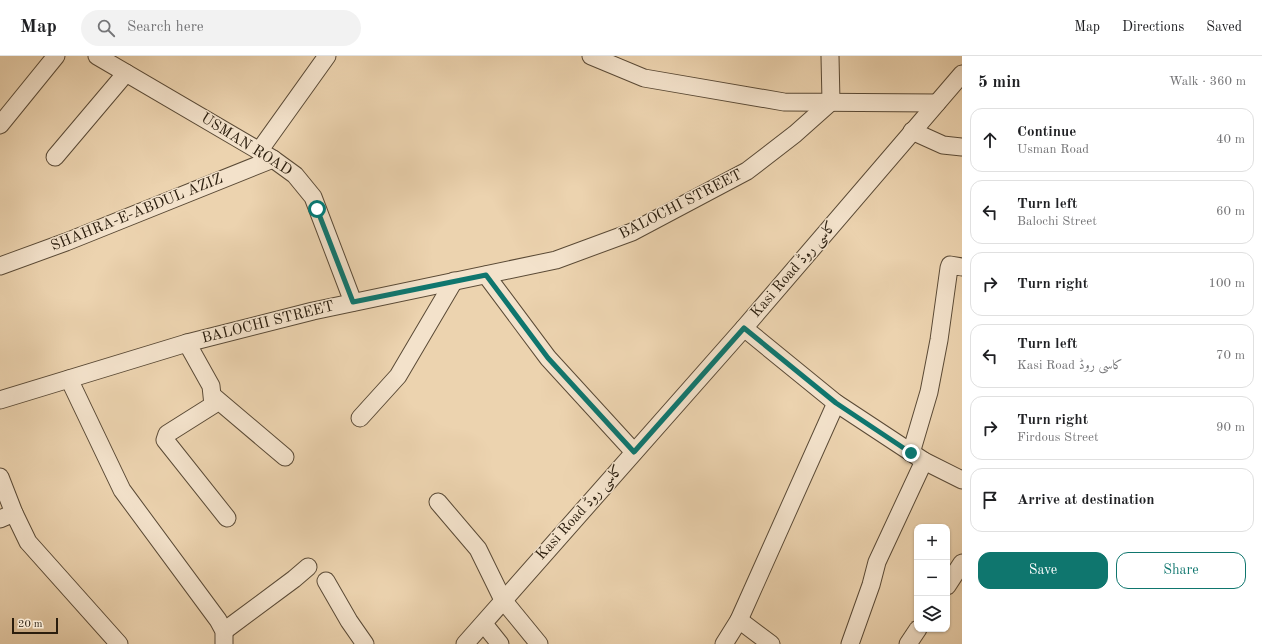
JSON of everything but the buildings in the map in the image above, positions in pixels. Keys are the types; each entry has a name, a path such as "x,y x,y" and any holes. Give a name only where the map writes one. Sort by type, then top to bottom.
{"street":[{"path":"0,125 56,56"},
{"name":"USMAN ROAD","path":"97,56 118,64 266,155 295,175 313,196 353,302"},
{"path":"266,155 327,56"},
{"path":"591,56 644,78 784,102 937,103"},
{"path":"830,56 830,102"},
{"path":"55,158 118,64"},
{"name":"Kasi Road کاسی روڈ","path":"465,644 744,328 962,74"},
{"name":"BALOCHI STREET","path":"0,400 187,343 353,302 556,260 632,232 747,171 795,134 830,102"},
{"path":"912,132 943,145 962,147"},
{"name":"SHAHRA-E-ABDUL AZIZ","path":"0,266 66,242 266,155"},
{"path":"850,644 871,585 877,562 918,457 939,340 949,268 950,265 962,267"},
{"path":"486,275 548,358 634,452"},
{"path":"360,418 398,376 454,282"},
{"path":"744,328 836,403 918,457 962,480"},
{"path":"187,343 210,386 213,396 213,405 167,434 165,440 168,446 227,518"},
{"path":"69,379 122,490 218,620 224,637 308,567"},
{"path":"213,396 285,457"},
{"path":"724,644 740,620 836,403"},
{"path":"0,477 7,516 118,644"},
{"path":"438,502 478,549 503,600 539,644"},
{"path":"950,581 962,563"},
{"path":"326,581 349,622 365,644"},
{"path":"740,620 771,644"},
{"path":"484,624 500,644"},
{"path":"908,644 916,632"}],"route":[{"path":"317,209 353,302 486,275 548,358 634,452 744,328 836,403 911,453"}]}
